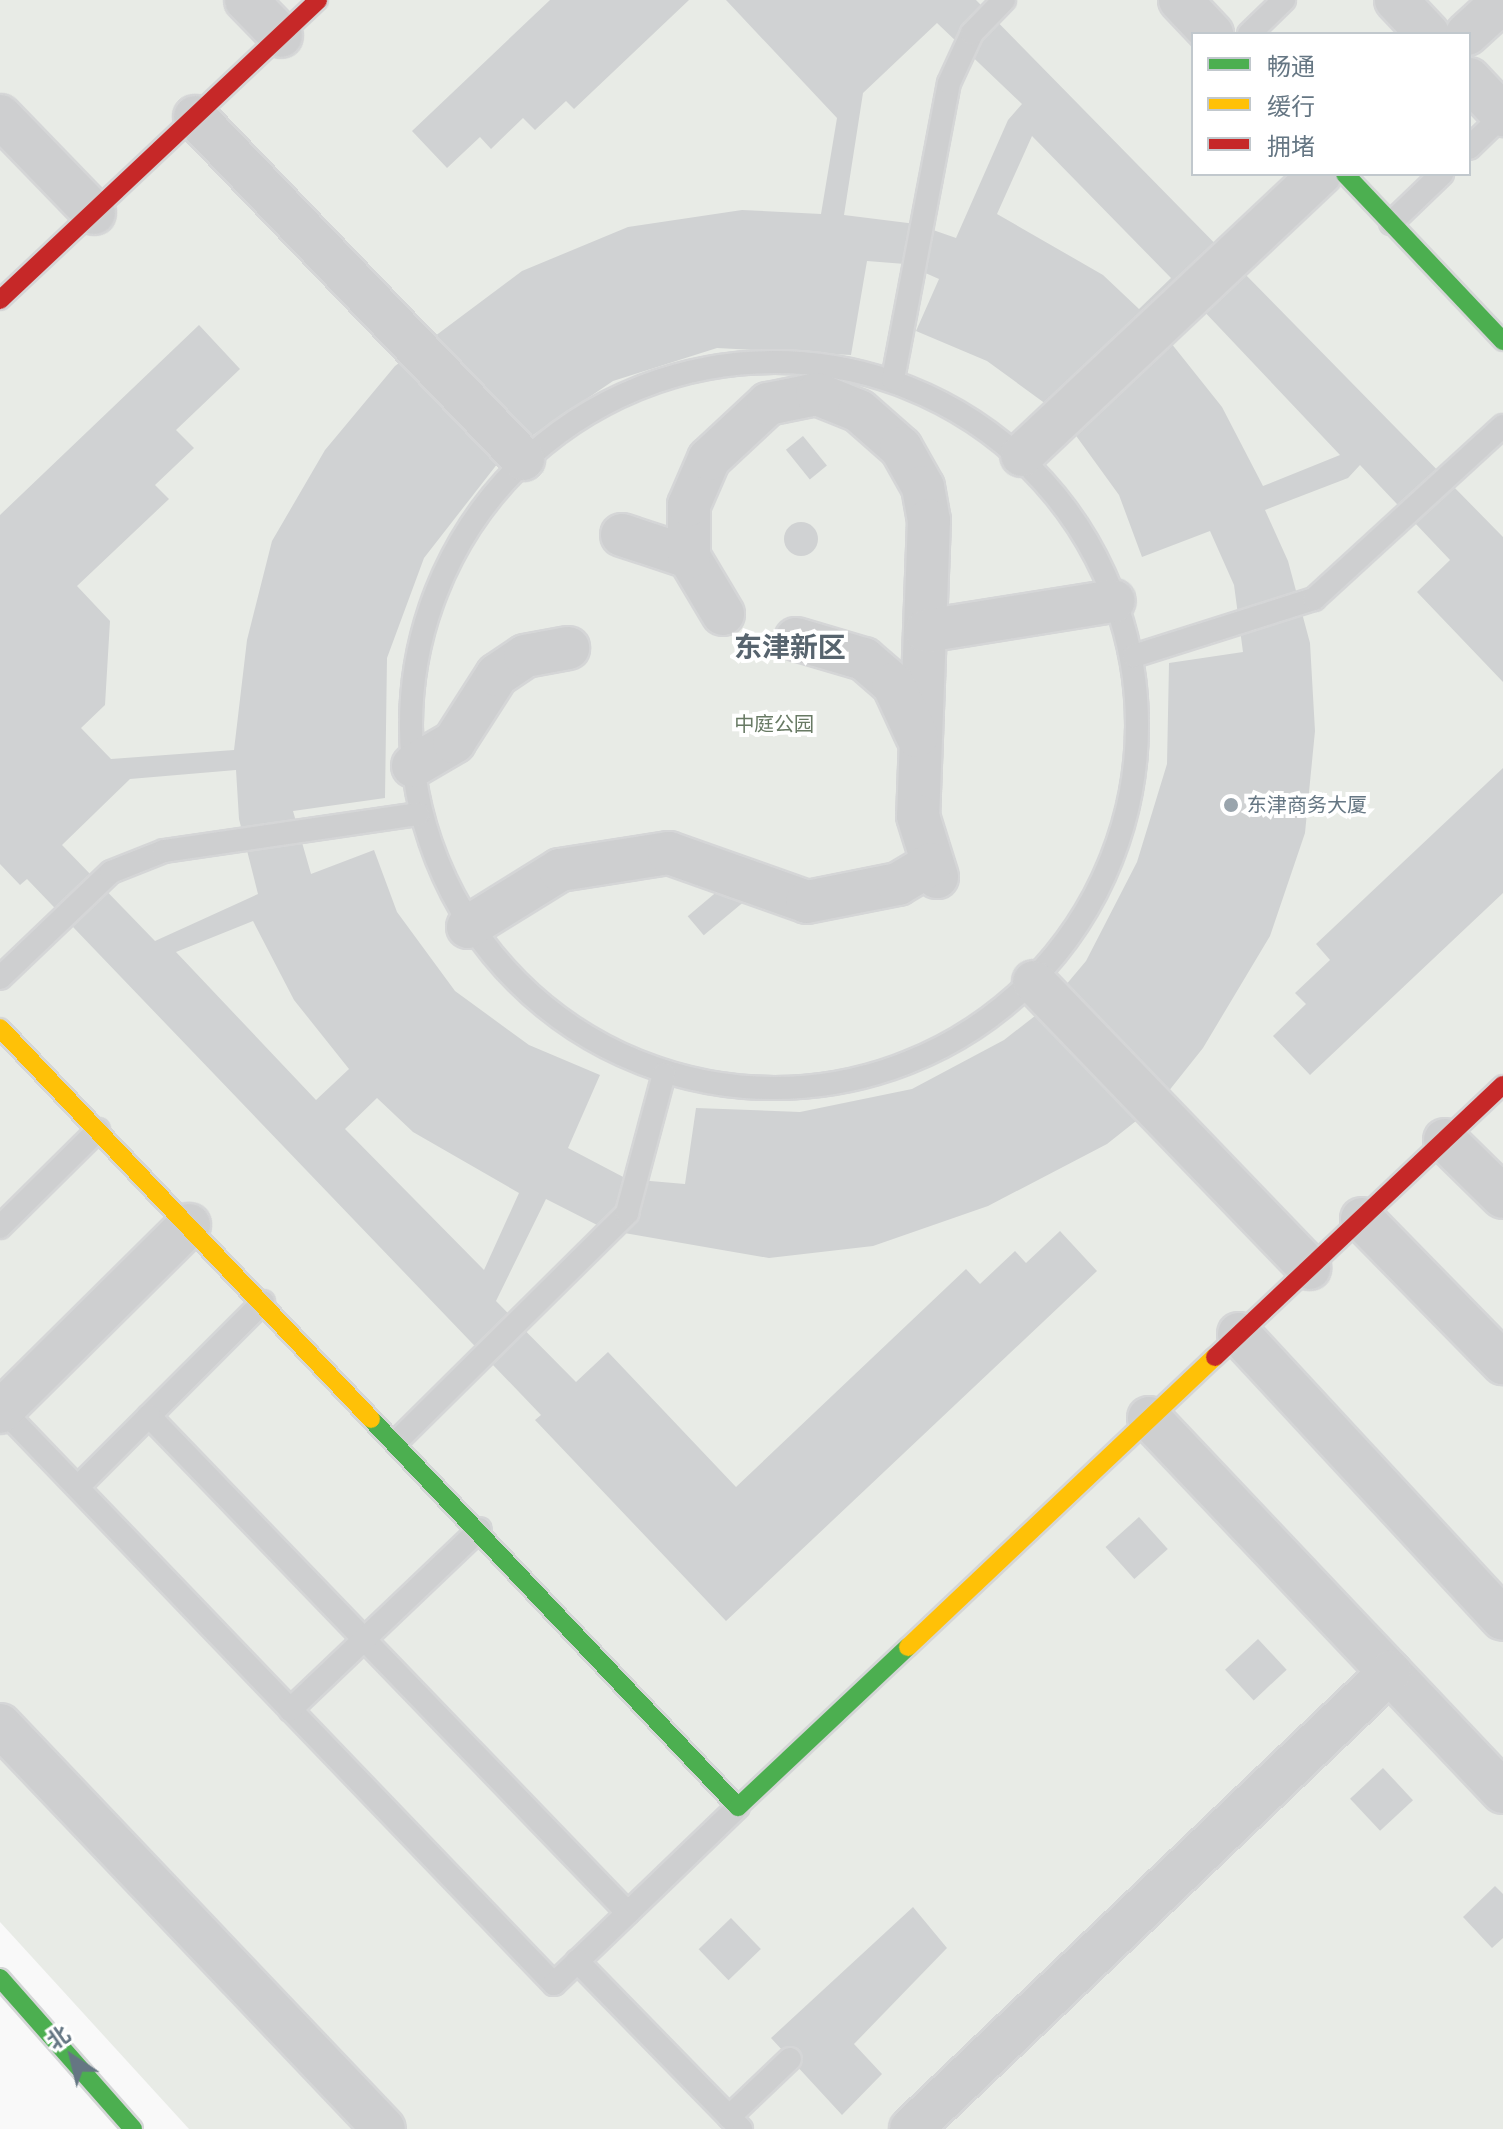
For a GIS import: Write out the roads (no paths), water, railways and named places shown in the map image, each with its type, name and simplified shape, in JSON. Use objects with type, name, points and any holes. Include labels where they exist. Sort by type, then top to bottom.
[{"type":"street","points":[[246,0],[281,36]]},
{"type":"street","points":[[0,300],[318,0]]},
{"type":"street","points":[[1180,0],[1210,32]]},
{"type":"street","points":[[1396,0],[1426,32]]},
{"type":"street","points":[[1469,32],[1503,1]]},
{"type":"street","points":[[1471,81],[1503,115]]},
{"type":"street","points":[[0,116],[94,213]]},
{"type":"street","points":[[195,117],[523,459]]},
{"type":"street","points":[[1022,455],[1318,176]]},
{"type":"street","points":[[1347,176],[1503,341]]},
{"type":"street","points":[[468,927],[560,870],[669,853],[807,902],[898,884],[934,871],[920,840],[920,744],[931,573],[923,487],[901,448],[859,411],[817,394],[768,404],[709,459],[689,505],[689,557],[723,614]]},
{"type":"street","points":[[622,535],[689,557]]},
{"type":"street","points":[[926,631],[1114,601]]},
{"type":"street","points":[[796,639],[864,659],[893,684],[920,744]]},
{"type":"street","points":[[413,766],[454,742],[497,675],[525,656],[568,648]]},
{"type":"street","points":[[1034,982],[1309,1268]]},
{"type":"street","points":[[0,1028],[397,1441],[738,1807],[1503,1085]]},
{"type":"street","points":[[1445,1140],[1503,1197]]},
{"type":"street","points":[[1362,1219],[1503,1363]]},
{"type":"street","points":[[1,1409],[189,1225]]},
{"type":"street","points":[[1239,1334],[1503,1619]]},
{"type":"street","points":[[1149,1418],[1503,1792]]},
{"type":"street","points":[[911,2129],[1390,1672]]},
{"type":"street","points":[[0,1725],[384,2129]]},
{"type":"street","points":[[0,1978],[133,2129]]},
{"type":"lane","points":[[893,379],[949,83],[972,33],[1004,0]]},
{"type":"lane","points":[[1251,32],[1284,0]]},
{"type":"lane","points":[[1471,146],[1503,115]]},
{"type":"lane","points":[[1391,223],[1440,176]]},
{"type":"lane","points":[[796,360],[893,379],[962,410],[1022,455],[1095,546],[1134,656],[1137,773],[1107,872],[1034,982],[954,1043],[862,1080],[762,1090],[664,1074],[553,1018],[468,927],[418,814],[408,718],[423,623],[462,535],[523,459],[604,402],[697,368],[796,360]]},
{"type":"lane","points":[[1134,656],[1314,599],[1503,426]]},
{"type":"lane","points":[[0,978],[111,872],[164,851],[418,814]]},
{"type":"lane","points":[[397,1441],[627,1213],[664,1074]]},
{"type":"lane","points":[[0,1227],[98,1130]]},
{"type":"lane","points":[[78,1487],[263,1302]]},
{"type":"lane","points":[[1,1409],[554,1984],[738,1807]]},
{"type":"lane","points":[[149,1416],[628,1913]]},
{"type":"lane","points":[[290,1710],[480,1529]]},
{"type":"lane","points":[[577,1961],[735,2123],[790,2059]]},
{"type":"place","name":"东津商务大厦","points":[[1231,805]]},
{"type":"district","name":"东津新区","points":[[790,647]]},
{"type":"park label","name":"中庭公园","points":[[774,724]]}]
